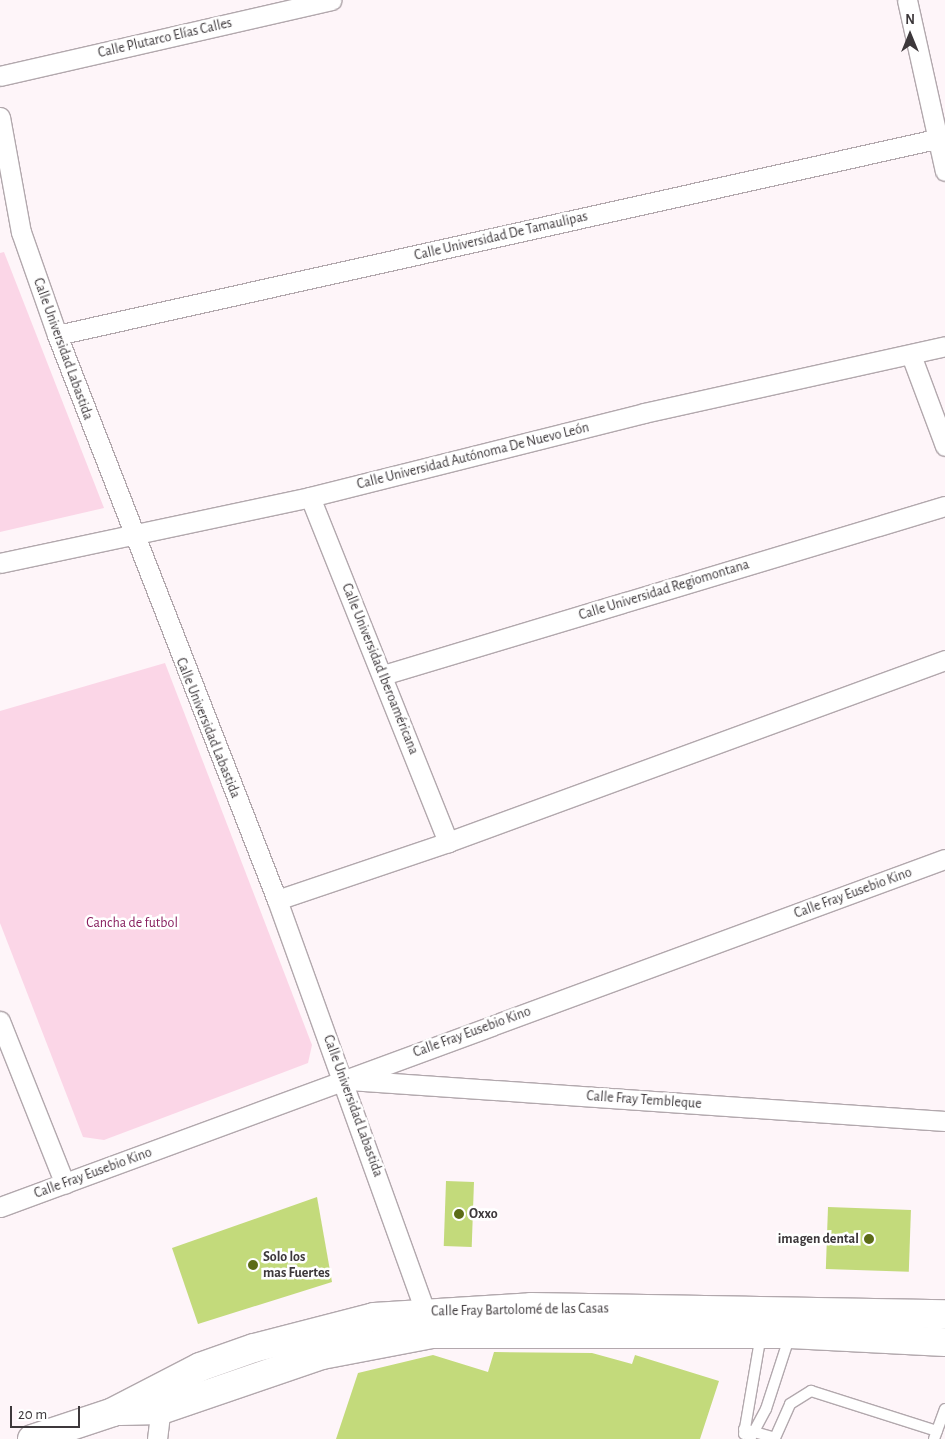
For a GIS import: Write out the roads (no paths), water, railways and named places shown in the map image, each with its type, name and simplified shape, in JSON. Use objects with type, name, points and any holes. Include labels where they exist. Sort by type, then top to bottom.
[{"type":"street","name":"Calle Plutarco Elías Calles","points":[[0,76],[331,0]]},
{"type":"street","points":[[907,0],[941,138],[945,171]]},
{"type":"street","name":"Calle Universidad Labastida","points":[[0,117],[21,232],[57,335],[132,534],[277,900],[429,1322]]},
{"type":"street","name":"Calle Universidad De Tamaulipas","points":[[57,335],[941,138]]},
{"type":"street","name":"Calle Universidad Autónoma De Nuevo León","points":[[0,563],[310,497],[644,413],[912,355],[945,346]]},
{"type":"street","points":[[912,355],[945,446]]},
{"type":"street","name":"Calle Universidad Iberoaméricana","points":[[310,497],[383,675],[448,842]]},
{"type":"street","name":"Calle Universidad Regiomontana","points":[[383,675],[945,506]]},
{"type":"street","points":[[277,900],[448,842],[945,660]]},
{"type":"street","name":"Calle Fray Eusebio Kino","points":[[0,1207],[945,859]]},
{"type":"street","points":[[0,1021],[65,1184]]},
{"type":"street","name":"Calle Fray Tembleque","points":[[343,1080],[945,1121]]},
{"type":"street","name":"Calle Fray Bartolomé de las Casas","points":[[32,1439],[162,1397],[322,1355],[429,1322],[532,1307],[945,1314]]},
{"type":"street","name":"Calle Fray Bartolomé de las Casas","points":[[429,1322],[790,1334],[945,1342]]},
{"type":"street","points":[[157,1439],[162,1397]]},
{"type":"lane","points":[[748,1435],[761,1334]]},
{"type":"lane","points":[[748,1435],[790,1334]]},
{"type":"lane","points":[[748,1435],[775,1438],[790,1404],[811,1391],[935,1435],[945,1409]]},
{"type":"place","name":"Oxxo","points":[[459,1214]]},
{"type":"place","name":"imagen dental","points":[[869,1239]]},
{"type":"place","name":"Solo los mas Fuertes","points":[[253,1265]]},
{"type":"park label","name":"Cancha de futbol","points":[[132,923]]}]
